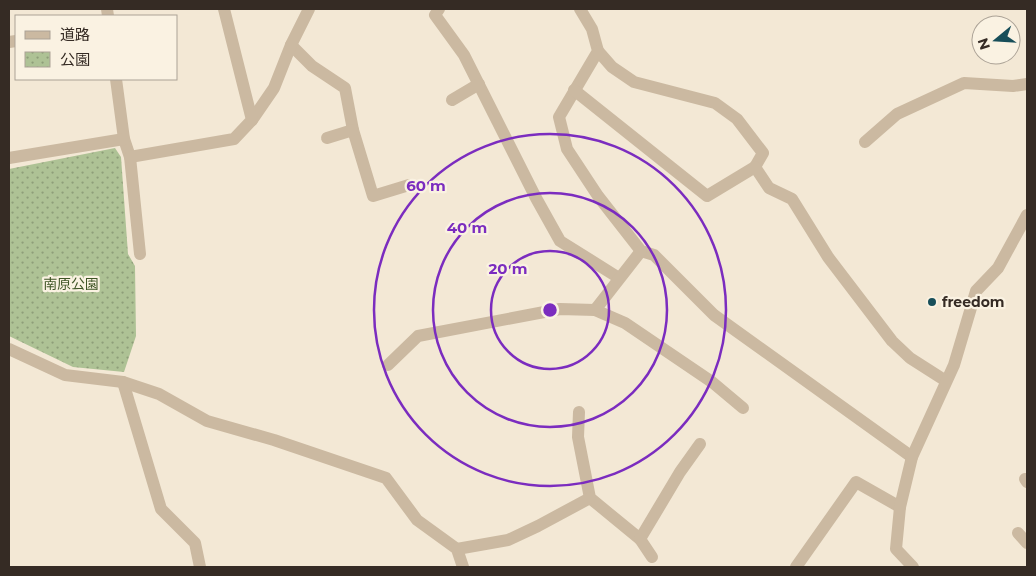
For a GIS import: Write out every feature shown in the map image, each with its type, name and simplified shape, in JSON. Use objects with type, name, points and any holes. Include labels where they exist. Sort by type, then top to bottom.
[{"type":"street","points":[[224,9],[252,120]]},
{"type":"street","points":[[130,157],[234,139],[252,120],[274,88],[309,9]]},
{"type":"street","points":[[439,9],[435,15],[464,55],[560,241],[619,278]]},
{"type":"street","points":[[574,90],[707,196],[755,167],[763,153],[737,119],[715,103],[634,82],[612,67],[598,51],[592,29],[580,9]]},
{"type":"street","points":[[291,46],[312,66],[345,88],[353,130],[373,196],[408,185]]},
{"type":"street","points":[[598,51],[559,117],[567,149],[598,196],[641,250],[654,255],[714,315],[912,457]]},
{"type":"street","points":[[116,80],[124,139],[130,157],[140,254]]},
{"type":"street","points":[[865,142],[897,114],[964,83],[1013,86],[1027,84]]},
{"type":"street","points":[[452,100],[479,84]]},
{"type":"street","points":[[327,138],[353,130]]},
{"type":"street","points":[[9,158],[124,139]]},
{"type":"street","points":[[755,167],[770,188],[792,199],[828,257],[892,341],[910,358],[946,382]]},
{"type":"street","points":[[914,567],[896,549],[900,507],[912,457],[954,365],[976,291],[998,268],[1027,215]]},
{"type":"street","points":[[595,310],[641,250]]},
{"type":"street","points":[[388,364],[418,336],[560,309],[595,310],[625,323],[712,382],[743,408]]},
{"type":"street","points":[[9,349],[65,375],[123,382],[159,394],[207,421],[274,440],[386,478],[417,520],[457,549],[463,567]]},
{"type":"street","points":[[123,382],[161,509],[195,543],[200,567]]},
{"type":"street","points":[[579,412],[578,437],[590,498],[640,538],[652,557]]},
{"type":"street","points":[[640,538],[680,472],[700,444]]},
{"type":"street","points":[[796,567],[856,482],[900,507]]},
{"type":"street","points":[[457,549],[508,540],[590,498]]},
{"type":"street","points":[[1018,533],[1027,543]]},
{"type":"street","points":[[895,567],[902,555]]},
{"type":"green space","name":"南原公園","points":[[115,148],[121,157],[128,254],[135,266],[136,336],[124,372],[73,367],[9,336],[9,169]]},
{"type":"place","name":"freedom","points":[[932,302]]}]
